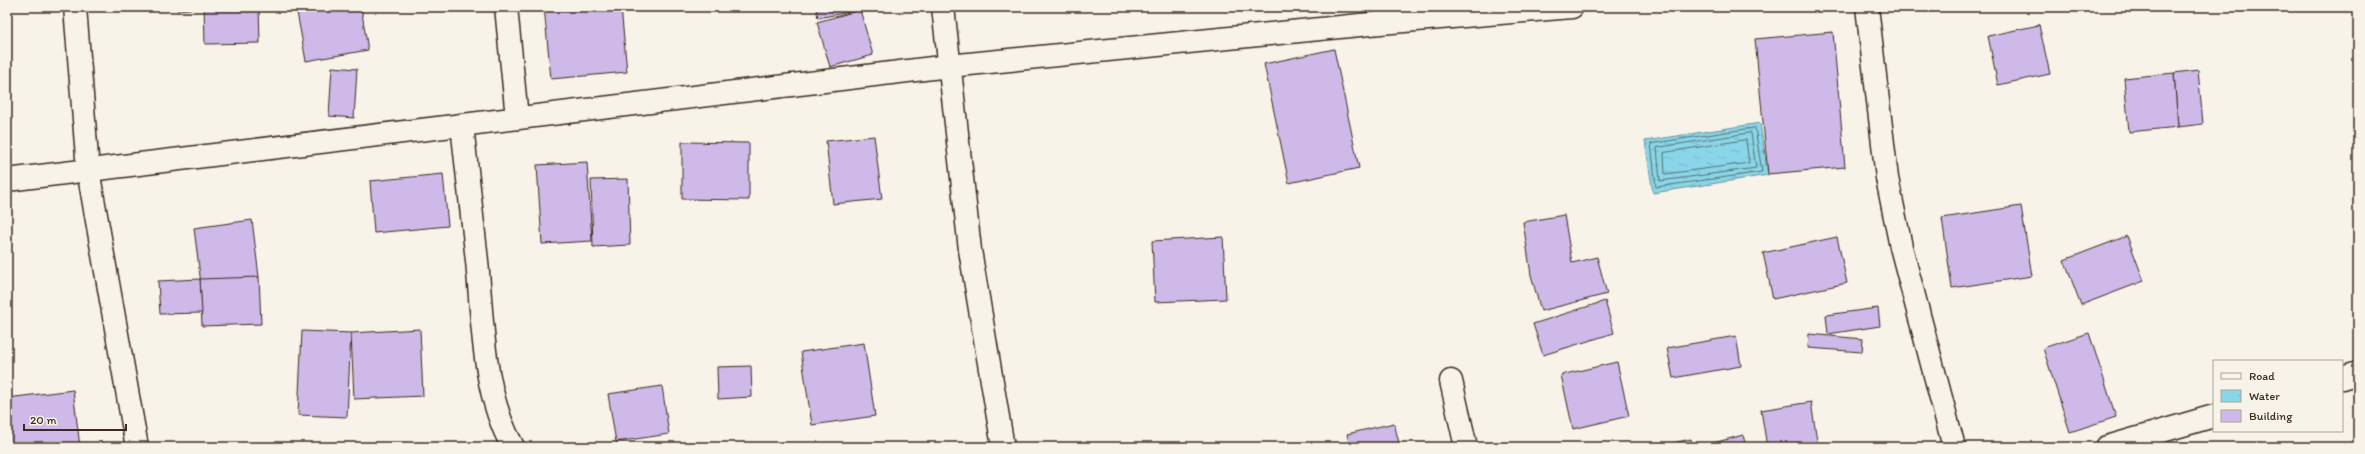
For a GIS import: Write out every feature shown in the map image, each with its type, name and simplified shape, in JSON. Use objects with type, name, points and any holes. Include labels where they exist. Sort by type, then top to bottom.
[{"type":"street","points":[[75,7],[88,170],[137,447]]},
{"type":"street","points":[[506,7],[517,118]]},
{"type":"street","points":[[943,7],[970,250],[1003,447]]},
{"type":"street","points":[[7,180],[949,66],[1395,14],[1572,7]]},
{"type":"street","points":[[1867,7],[1886,178],[1901,247],[1954,447]]},
{"type":"street","points":[[462,125],[484,342],[492,390],[505,432],[513,447]]},
{"type":"street","points":[[2343,378],[2358,373]]},
{"type":"street","points":[[1451,381],[1466,447]]},
{"type":"street","points":[[2107,447],[2213,416]]},
{"type":"water","points":[[1760,123],[1768,175],[1653,193],[1645,141]]},
{"type":"building","points":[[177,7],[211,7],[177,10]]},
{"type":"building","points":[[204,7],[259,7],[260,43],[205,44]]},
{"type":"building","points":[[296,7],[361,7],[368,50],[306,61]]},
{"type":"building","points":[[544,7],[621,7],[627,72],[551,79]]},
{"type":"building","points":[[816,7],[874,7],[818,18]]},
{"type":"building","points":[[860,10],[873,55],[830,67],[817,22]]},
{"type":"building","points":[[2036,25],[2039,25],[2040,51],[2037,51]]},
{"type":"building","points":[[2039,25],[2050,74],[1998,85],[1988,36]]},
{"type":"building","points":[[1833,32],[1845,167],[1768,174],[1755,39]]},
{"type":"building","points":[[1334,49],[1359,168],[1289,183],[1264,64]]},
{"type":"building","points":[[332,67],[357,69],[354,118],[329,116]]},
{"type":"building","points":[[2198,70],[2203,124],[2178,127],[2174,73]]},
{"type":"building","points":[[2174,73],[2178,127],[2129,132],[2124,78]]},
{"type":"building","points":[[874,136],[882,199],[833,204],[826,141]]},
{"type":"building","points":[[682,142],[749,143],[749,200],[682,199]]},
{"type":"building","points":[[587,162],[592,241],[542,244],[537,165]]},
{"type":"building","points":[[443,174],[448,226],[374,233],[370,181]]},
{"type":"building","points":[[628,179],[630,245],[593,247],[591,180]]},
{"type":"building","points":[[2021,206],[2032,276],[1952,288],[1942,218]]},
{"type":"building","points":[[1564,215],[1572,263],[1597,257],[1607,294],[1541,311],[1531,275],[1523,222]]},
{"type":"building","points":[[252,220],[259,277],[201,284],[194,228]]},
{"type":"building","points":[[2127,236],[2144,281],[2081,305],[2064,260]]},
{"type":"building","points":[[1223,237],[1226,299],[1155,302],[1152,241]]},
{"type":"building","points":[[1837,237],[1847,283],[1773,299],[1763,253]]},
{"type":"building","points":[[259,277],[261,324],[202,326],[200,279]]},
{"type":"building","points":[[200,279],[202,313],[160,314],[158,281]]},
{"type":"building","points":[[1605,301],[1614,333],[1543,355],[1533,324]]},
{"type":"building","points":[[1878,308],[1880,326],[1828,334],[1826,315]]},
{"type":"building","points":[[420,329],[423,396],[354,399],[351,333]]},
{"type":"building","points":[[302,331],[351,333],[347,417],[298,415]]},
{"type":"building","points":[[2089,333],[2116,417],[2070,432],[2043,348]]},
{"type":"building","points":[[1809,334],[1863,339],[1862,352],[1808,348]]},
{"type":"building","points":[[1736,336],[1741,366],[1673,378],[1667,348]]},
{"type":"building","points":[[864,343],[875,416],[812,425],[801,352]]},
{"type":"building","points":[[1617,362],[1629,416],[1573,429],[1561,375]]},
{"type":"building","points":[[751,366],[752,397],[718,399],[717,367]]},
{"type":"building","points":[[662,386],[669,434],[616,442],[608,394]]},
{"type":"building","points":[[73,390],[80,447],[7,447],[7,398]]},
{"type":"building","points":[[1811,402],[1818,447],[1767,447],[1761,410]]},
{"type":"building","points":[[1394,423],[1400,447],[1350,447],[1347,434]]},
{"type":"building","points":[[1743,435],[1746,447],[1702,447],[1702,446]]},
{"type":"building","points":[[1691,439],[1693,447],[1654,447]]}]
